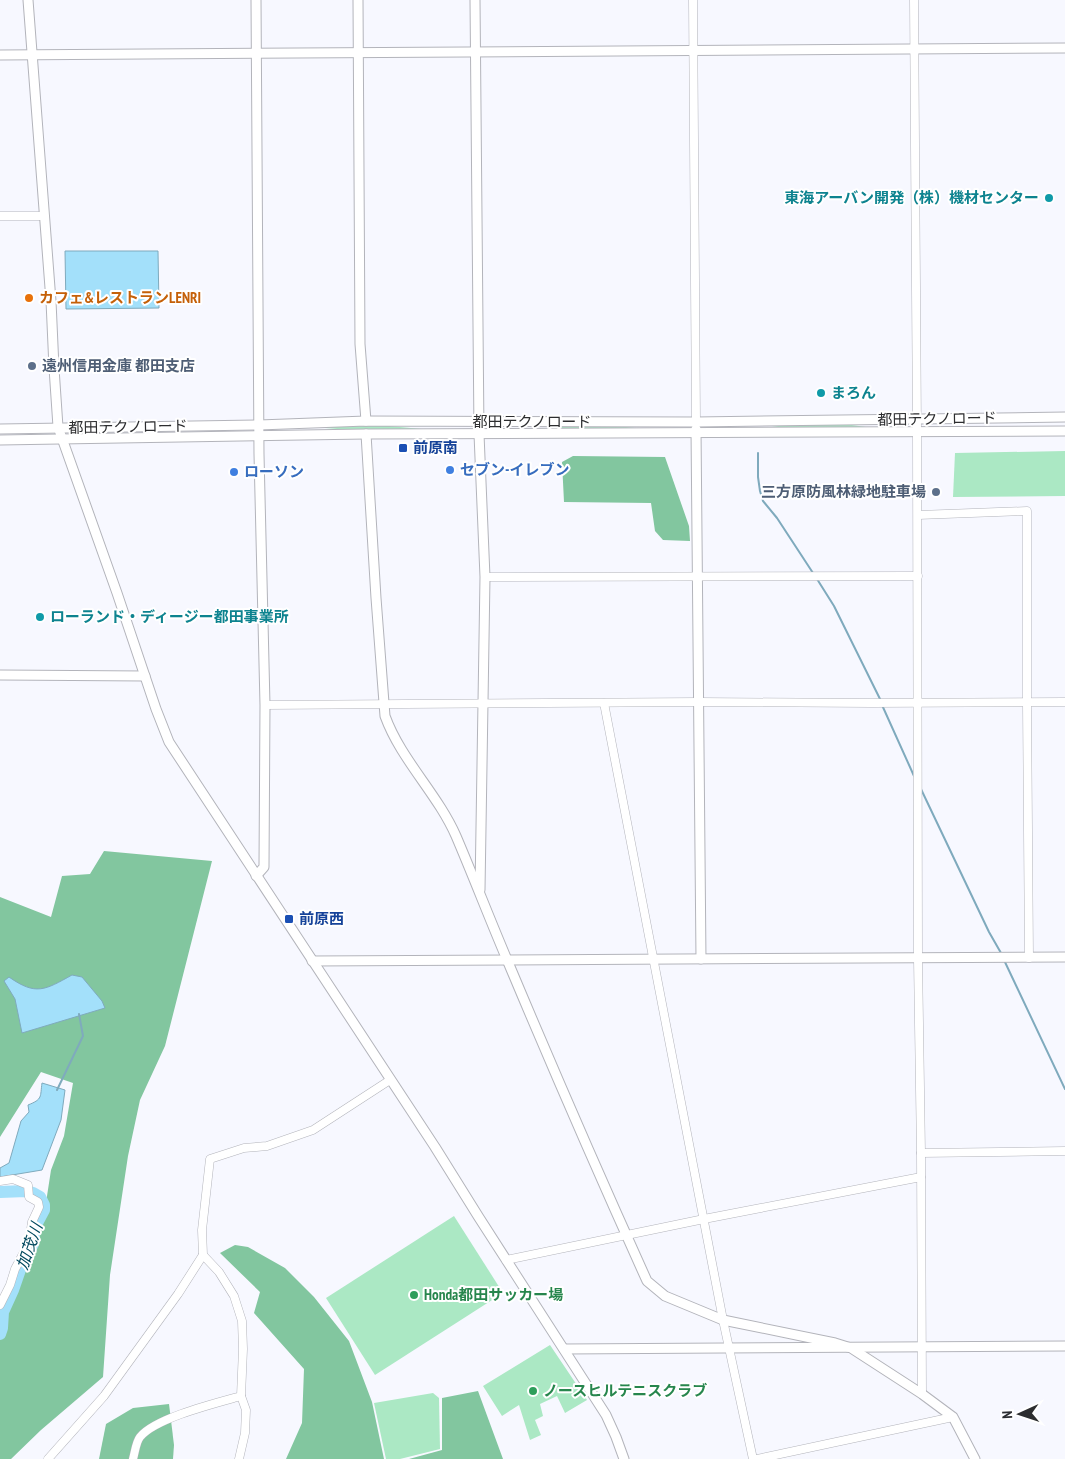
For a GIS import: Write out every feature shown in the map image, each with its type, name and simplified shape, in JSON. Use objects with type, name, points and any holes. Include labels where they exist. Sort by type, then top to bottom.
[{"type":"street","points":[[28,0],[51,301],[58,428],[169,742],[435,1147],[564,1349],[610,1422],[624,1459]]},
{"type":"street","points":[[256,0],[259,436],[265,705],[264,867],[256,876]]},
{"type":"street","points":[[358,0],[360,344],[366,422]]},
{"type":"street","points":[[475,0],[478,434],[485,577],[480,894]]},
{"type":"street","points":[[693,0],[701,959]]},
{"type":"street","points":[[914,0],[918,515],[918,959],[922,1394]]},
{"type":"street","points":[[0,56],[1065,48]]},
{"type":"street","points":[[0,216],[44,216]]},
{"type":"street","name":"都田テクノロード","points":[[0,429],[366,422],[696,422],[1065,417]]},
{"type":"street","name":"都田テクノロード","points":[[0,440],[366,434],[1065,431]]},
{"type":"street","points":[[366,434],[385,716],[400,748],[437,803],[454,833],[507,961],[647,1281],[665,1296],[723,1320],[851,1348],[922,1394],[953,1417],[975,1459]]},
{"type":"street","points":[[918,515],[1027,511],[1026,703],[1029,958]]},
{"type":"street","points":[[485,577],[918,576]]},
{"type":"street","points":[[0,675],[145,676]]},
{"type":"street","points":[[265,705],[1065,702]]},
{"type":"street","points":[[604,703],[723,1320],[753,1459]]},
{"type":"street","points":[[312,961],[1065,957]]},
{"type":"street","points":[[48,1459],[104,1396],[178,1294],[203,1255],[202,1230],[210,1159],[244,1148],[267,1146],[313,1130],[390,1080]]},
{"type":"street","points":[[921,1153],[1065,1151]]},
{"type":"street","points":[[506,1260],[704,1218],[921,1177]]},
{"type":"street","points":[[0,1180],[13,1179],[28,1185],[29,1197],[38,1202],[39,1207],[32,1222],[29,1243],[0,1304]]},
{"type":"street","points":[[203,1255],[219,1272],[234,1296],[242,1322],[241,1396],[246,1410],[245,1433],[239,1459]]},
{"type":"street","points":[[564,1349],[1065,1346]]},
{"type":"street","points":[[133,1459],[138,1438],[152,1426],[241,1396]]},
{"type":"street","points":[[757,1459],[953,1417]]},
{"type":"green space","points":[[830,422],[866,427],[786,428],[757,424]]},
{"type":"green space","points":[[520,425],[608,425],[644,429],[564,429],[549,426]]},
{"type":"green space","points":[[389,426],[422,429],[350,430],[312,427]]},
{"type":"green space","points":[[1065,451],[1065,496],[953,497],[955,453]]},
{"type":"green space","points":[[573,456],[665,457],[689,526],[690,541],[663,540],[655,531],[651,503],[564,502],[562,462]]},
{"type":"green space","points":[[104,851],[212,861],[165,1046],[140,1100],[128,1156],[110,1275],[103,1377],[41,1430],[11,1459],[0,1459],[0,1314],[33,1242],[45,1209],[51,1170],[64,1136],[73,1083],[41,1072],[0,1137],[0,897],[51,917],[62,876],[90,874]]},
{"type":"green space","name":"Honda都田サッカー場","points":[[454,1216],[503,1293],[375,1375],[326,1298]]},
{"type":"green space","points":[[235,1245],[248,1247],[285,1268],[314,1297],[349,1341],[372,1402],[384,1459],[286,1459],[302,1423],[304,1369],[254,1313],[260,1292],[220,1253]]},
{"type":"green space","name":"ノースヒルテニスクラブ","points":[[550,1345],[587,1400],[565,1413],[557,1396],[540,1404],[543,1416],[535,1420],[541,1435],[530,1440],[519,1405],[502,1416],[483,1386]]},
{"type":"green space","points":[[478,1391],[503,1459],[409,1459],[442,1450],[442,1398]]},
{"type":"green space","points":[[433,1393],[439,1398],[440,1449],[400,1459],[386,1459],[374,1403]]},
{"type":"green space","points":[[169,1404],[174,1445],[173,1459],[99,1459],[106,1424],[133,1408]]},
{"type":"water","points":[[65,251],[158,251],[159,308],[66,309]]},
{"type":"water","points":[[72,975],[82,977],[102,1001],[105,1008],[22,1033],[15,999],[4,981],[9,977],[26,987],[41,989]]},
{"type":"water","points":[[42,1083],[65,1090],[61,1120],[42,1170],[0,1177],[0,1168],[9,1163],[21,1121],[29,1112],[28,1105],[36,1101],[41,1095]]},
{"type":"waterway","points":[[758,453],[758,477],[763,501],[777,518],[813,573]]},
{"type":"waterway","points":[[817,579],[834,606],[881,701]]},
{"type":"waterway","points":[[882,705],[914,776]]},
{"type":"waterway","points":[[920,787],[989,932],[1001,953]]},
{"type":"waterway","points":[[1004,960],[1065,1089]]},
{"type":"waterway","points":[[57,1090],[83,1036],[79,1014]]},
{"type":"waterway","name":"加茂川","points":[[0,1192],[26,1191],[33,1193],[40,1197],[44,1205],[44,1210],[35,1227],[33,1244],[21,1267],[3,1312],[0,1334]]},
{"type":"place","name":"東海アーバン開発（株）機材センター","points":[[1049,198]]},
{"type":"place","name":"カフェ&レストランLENRI","points":[[29,298]]},
{"type":"place","name":"遠州信用金庫 都田支店","points":[[32,366]]},
{"type":"place","name":"まろん","points":[[821,393]]},
{"type":"place","name":"前原南","points":[[403,448]]},
{"type":"place","name":"セブン-イレブン","points":[[450,470]]},
{"type":"place","name":"ローソン","points":[[234,472]]},
{"type":"place","name":"三方原防風林緑地駐車場","points":[[936,492]]},
{"type":"place","name":"ローランド・ディージー都田事業所","points":[[40,617]]},
{"type":"place","name":"前原西","points":[[289,919]]},
{"type":"place","name":"Honda都田サッカー場","points":[[414,1295]]},
{"type":"place","name":"ノースヒルテニスクラブ","points":[[533,1391]]}]
